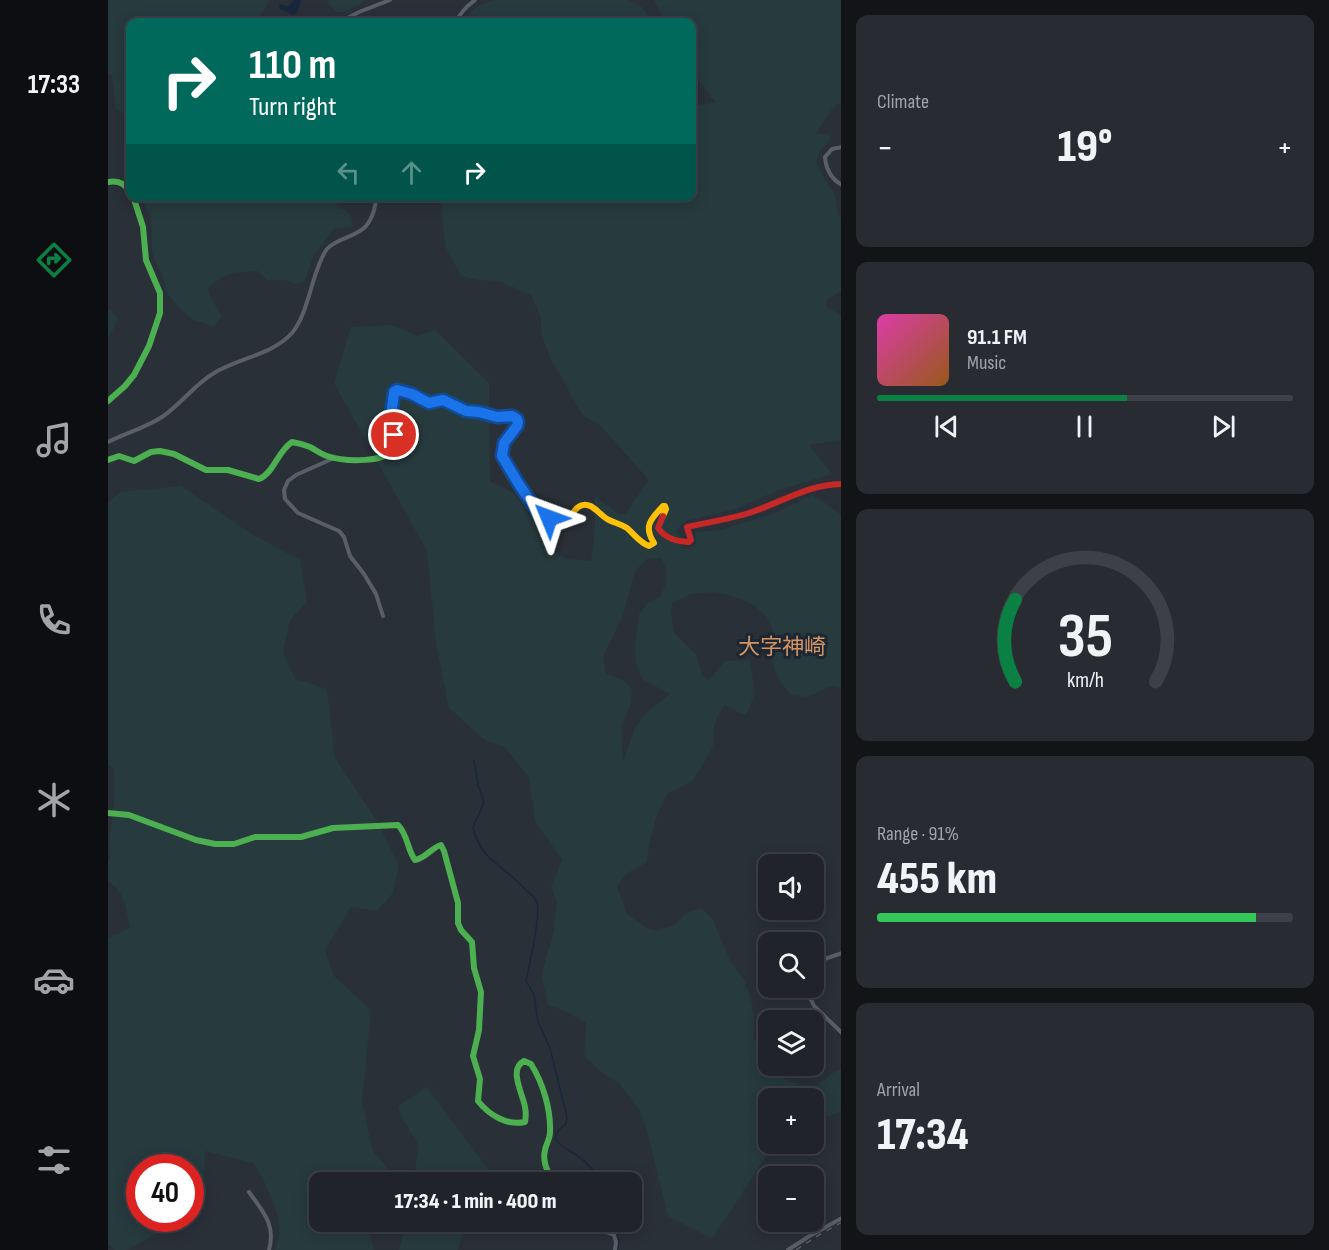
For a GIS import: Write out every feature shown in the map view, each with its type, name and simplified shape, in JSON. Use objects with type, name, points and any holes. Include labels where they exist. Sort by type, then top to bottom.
[{"type":"street","points":[[348,18],[390,0]]},
{"type":"street","points":[[458,18],[475,0]]},
{"type":"street","points":[[841,147],[832,149],[825,157],[829,173],[841,184]]},
{"type":"street","points":[[108,182],[115,180],[126,185]]},
{"type":"street","points":[[108,401],[123,389],[134,375],[156,330],[160,315],[160,295],[145,256],[142,220],[135,201]]},
{"type":"street","points":[[108,442],[164,416],[197,385],[215,372],[275,346],[291,334],[298,323],[322,256],[333,244],[366,227],[372,217],[376,201]]},
{"type":"street","points":[[108,460],[119,456],[134,461],[156,450],[208,470],[225,469],[258,479],[265,476],[283,447],[292,442],[311,447],[325,456],[358,460],[376,458],[394,452],[399,442],[392,430],[394,392],[397,390],[412,394],[429,403],[443,400],[466,411],[497,417],[512,416],[517,419],[517,426],[504,443],[502,456],[538,512],[549,518],[553,524],[566,525],[570,522],[576,509],[584,504],[606,519],[627,528],[649,546],[654,543],[648,528],[650,522],[663,506],[666,510],[658,528],[661,534],[668,538],[689,542],[691,540],[687,527],[751,512],[819,486],[841,484]]},
{"type":"street","points":[[334,457],[288,481],[284,490],[285,499],[298,513],[339,531],[344,537],[350,556],[376,594],[383,616]]},
{"type":"street","points":[[108,813],[129,815],[196,840],[215,844],[234,844],[255,837],[302,837],[333,828],[394,825],[400,826],[403,830],[411,855],[415,860],[423,859],[435,846],[441,845],[458,903],[459,926],[472,942],[474,968],[480,986],[480,1024],[473,1056],[480,1079],[478,1101],[509,1123],[525,1122],[527,1115],[517,1068],[524,1062],[531,1064],[537,1072],[549,1118],[550,1136],[544,1162],[548,1172]]},
{"type":"street","points":[[824,959],[841,953]]},
{"type":"street","points":[[810,998],[814,1006],[841,1032]]},
{"type":"street","points":[[249,1192],[271,1229],[269,1250]]},
{"type":"street","points":[[788,1250],[808,1236],[841,1219]]},
{"type":"street","points":[[606,1232],[614,1235],[615,1250]]},
{"type":"green space","points":[[110,0],[270,0],[257,18],[126,18],[126,116],[116,109],[112,76],[108,73],[108,2]]},
{"type":"green space","points":[[328,0],[368,0],[345,12],[336,12],[329,5]]},
{"type":"green space","points":[[495,0],[629,0],[642,7],[650,18],[468,18],[471,13],[485,3]]},
{"type":"green space","points":[[654,0],[841,0],[841,105],[838,103],[816,133],[830,136],[816,161],[835,195],[837,211],[841,217],[841,291],[827,300],[825,306],[841,315],[841,440],[809,445],[832,474],[779,490],[736,509],[686,521],[676,530],[682,537],[681,548],[692,548],[696,542],[695,532],[720,530],[776,513],[812,495],[841,515],[841,688],[832,686],[807,697],[791,695],[781,682],[773,663],[771,625],[757,608],[747,602],[723,594],[700,593],[689,595],[672,603],[674,633],[696,654],[702,675],[709,680],[725,661],[750,660],[755,694],[746,715],[725,705],[717,717],[713,746],[704,763],[692,781],[667,794],[657,815],[647,862],[626,874],[617,887],[627,914],[648,929],[659,931],[677,923],[685,914],[701,908],[713,920],[731,963],[744,979],[752,1003],[753,1037],[758,1047],[758,1076],[777,1076],[799,1084],[816,1086],[841,1069],[841,1111],[824,1118],[824,1088],[758,1088],[758,1154],[767,1154],[712,1238],[668,1216],[647,1131],[639,1109],[619,1083],[604,1074],[584,1056],[586,1023],[563,1010],[548,1005],[542,978],[554,931],[557,902],[551,887],[562,860],[535,821],[529,777],[504,747],[485,740],[449,708],[436,644],[427,551],[334,383],[351,327],[391,325],[418,336],[435,330],[489,383],[490,482],[515,495],[539,526],[549,549],[567,559],[591,561],[595,528],[595,496],[618,514],[626,514],[649,480],[600,425],[584,416],[576,405],[552,362],[541,334],[541,317],[531,295],[499,281],[461,276],[445,246],[441,201],[696,201],[696,104],[715,102],[696,76],[696,18],[662,18]],"holes":[[[661,558],[667,571],[666,584],[660,597],[648,603],[639,614],[635,647],[636,663],[642,679],[670,694],[646,713],[635,728],[623,762],[621,727],[631,703],[632,689],[623,680],[606,674],[603,657],[623,615],[635,571],[647,559]]]},
{"type":"green space","points":[[144,201],[334,201],[351,215],[353,227],[334,229],[314,255],[304,282],[295,284],[285,280],[268,280],[257,271],[231,274],[220,279],[208,288],[222,317],[214,326],[193,320],[166,292],[162,273],[152,252],[151,219]]},
{"type":"green space","points":[[110,309],[118,319],[108,337],[108,310]]},
{"type":"green space","points":[[181,486],[255,536],[300,560],[307,602],[290,620],[283,652],[295,679],[327,689],[335,758],[377,821],[399,866],[393,893],[377,911],[351,907],[325,950],[334,976],[371,1010],[362,1102],[373,1152],[392,1172],[309,1172],[309,1232],[370,1232],[374,1250],[275,1250],[279,1235],[278,1219],[270,1194],[254,1163],[205,1151],[204,1186],[204,1154],[126,1154],[126,1232],[159,1232],[127,1250],[115,1250],[108,1244],[108,938],[130,928],[122,896],[108,881],[115,793],[114,769],[108,765],[108,503],[120,492]]},
{"type":"green space","points":[[427,1087],[491,1172],[415,1172],[419,1146],[398,1106]]},
{"type":"green space","points":[[403,1232],[467,1232],[462,1235],[458,1250],[399,1250]]},
{"type":"water","points":[[294,0],[301,2],[297,13],[293,15],[280,9],[279,4],[288,6]]},
{"type":"waterway","points":[[474,760],[484,803],[473,827],[476,838],[486,854],[533,896],[537,903],[536,930],[526,981],[534,995],[538,1022],[550,1048],[567,1117],[566,1124],[556,1135],[556,1140],[586,1162],[594,1172]]},
{"type":"waterway","points":[[614,1232],[619,1244],[617,1250]]},
{"type":"railway","points":[[796,1250],[841,1223]]},
{"type":"traffic: fast","points":[[108,182],[115,181],[126,186]]},
{"type":"traffic: fast","points":[[108,401],[134,375],[149,346],[160,313],[160,293],[146,260],[143,227],[135,201]]},
{"type":"traffic: fast","points":[[108,460],[119,456],[134,461],[151,452],[160,451],[174,454],[206,470],[228,470],[259,479],[268,472],[292,442],[308,446],[335,458],[366,460],[385,456],[398,445],[392,432],[391,422],[394,392],[397,390],[412,394],[429,403],[443,400],[466,411],[497,417],[511,416]]},
{"type":"traffic: fast","points":[[108,813],[129,815],[196,840],[215,844],[234,844],[255,837],[301,837],[333,828],[398,825],[404,833],[415,860],[441,845],[458,903],[458,923],[472,942],[474,968],[481,992],[479,1030],[473,1056],[480,1079],[478,1101],[487,1111],[505,1121],[525,1122],[525,1109],[517,1070],[524,1061],[531,1064],[548,1106],[550,1132],[544,1159],[548,1172]]},
{"type":"traffic: slow","points":[[511,416],[518,422],[503,447],[502,456],[529,499],[540,512],[549,517],[550,522],[566,525],[578,507],[588,505],[609,520],[627,528],[640,541],[649,546],[654,543],[649,532],[650,523],[665,506],[663,516]]},
{"type":"traffic: jam","points":[[663,516],[658,528],[661,532],[672,539],[689,542],[691,540],[687,527],[728,519],[818,487],[841,484]]},
{"type":"district","name":"大字神崎","points":[[782,647]]},
{"type":"route","points":[[394,435],[392,415],[394,392],[397,390],[412,394],[429,403],[443,400],[466,411],[472,410],[497,417],[512,416],[518,422],[515,431],[504,443],[503,459],[538,512],[549,518]]}]
